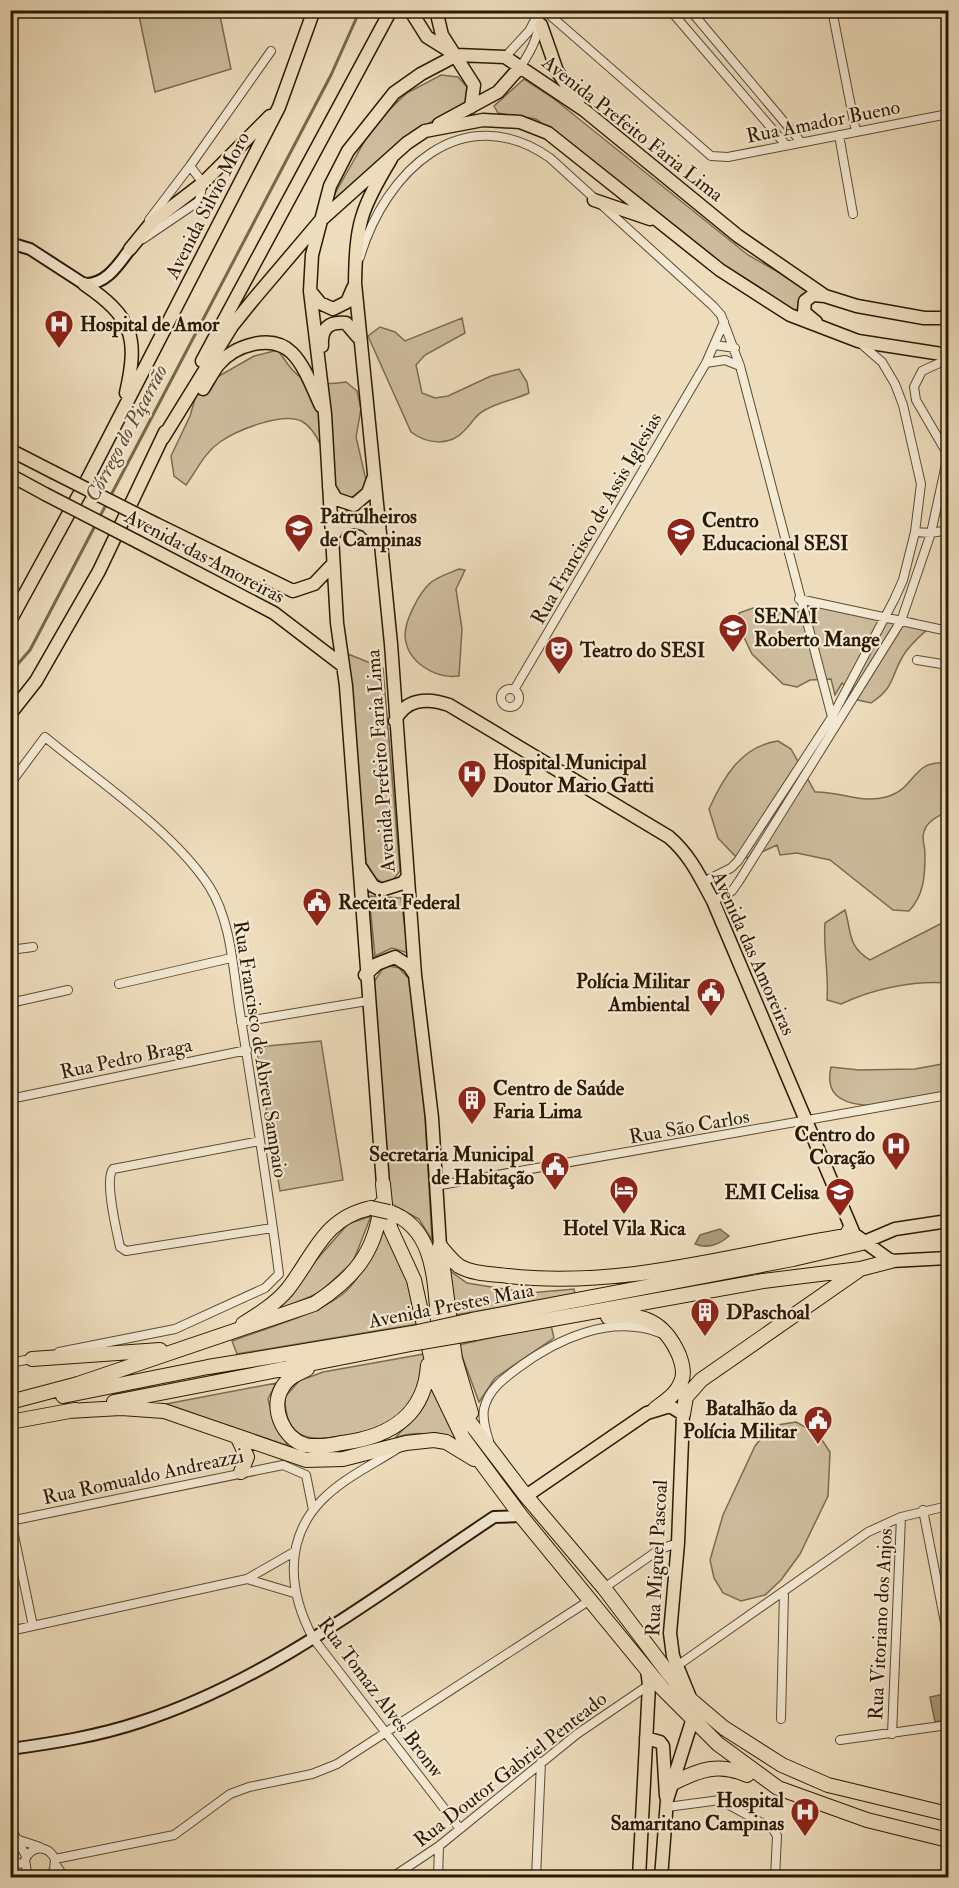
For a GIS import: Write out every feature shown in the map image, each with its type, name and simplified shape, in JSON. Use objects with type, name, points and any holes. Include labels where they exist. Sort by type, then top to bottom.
[{"type":"highway","points":[[10,1404],[78,1384],[314,1304],[341,1286],[366,1256],[380,1218],[383,1184]]},
{"type":"highway","points":[[383,1184],[386,1214],[414,1281],[429,1351],[443,1399],[463,1438],[521,1516],[647,1669],[692,1721],[737,1760],[778,1788],[867,1820],[948,1840]]},
{"type":"highway","points":[[223,1335],[274,1303],[287,1290],[321,1239],[340,1219],[370,1208],[389,1212],[408,1220],[425,1242],[431,1264],[441,1353],[456,1398],[479,1435],[526,1496],[604,1588],[691,1700],[738,1739],[782,1765],[828,1785],[948,1814]]},
{"type":"highway","points":[[440,1246],[459,1265],[470,1271],[533,1279],[587,1280],[645,1274],[846,1236],[850,1229]]},
{"type":"highway","name":"Avenida Prestes Maia","points":[[10,1422],[320,1362],[414,1338],[862,1243]]},
{"type":"highway","points":[[440,1246],[456,1359],[479,1435]]},
{"type":"highway","points":[[683,1414],[686,1397],[694,1386],[860,1269],[891,1261]]},
{"type":"highway","name":"Avenida Prestes Maia","points":[[474,1326],[555,1318],[763,1281],[860,1269]]},
{"type":"highway","points":[[555,1318],[570,1322],[611,1317],[638,1317],[660,1327],[671,1338],[681,1360],[681,1383],[672,1395],[655,1409]]},
{"type":"highway","name":"Avenida Prestes Maia","points":[[10,1404],[208,1367],[414,1338]]},
{"type":"highway","points":[[32,1359],[177,1349]]},
{"type":"highway","points":[[320,1362],[285,1383],[277,1403],[280,1418],[290,1435],[297,1442],[312,1446],[353,1442],[385,1434],[403,1422],[426,1390],[429,1351]]},
{"type":"highway","points":[[681,1360],[698,1372],[715,1372]]},
{"type":"highway","points":[[68,1411],[121,1408],[164,1411],[298,1458],[326,1461],[406,1443],[434,1440],[462,1450],[481,1464]]},
{"type":"highway","points":[[238,1438],[247,1457],[241,1472]]},
{"type":"highway","points":[[673,1783],[696,1771],[722,1766],[733,1768],[769,1788],[778,1788]]},
{"type":"main road","name":"Avenida Silvio Moro","points":[[122,411],[279,106],[314,10]]},
{"type":"main road","points":[[10,714],[36,681],[99,572],[222,321],[303,176],[391,10]]},
{"type":"main road","points":[[410,10],[427,37],[457,55]]},
{"type":"main road","points":[[436,10],[442,36],[457,55],[474,85],[471,107]]},
{"type":"main road","points":[[541,15],[557,71],[584,110]]},
{"type":"main road","name":"Avenida Prefeito Faria Lima","points":[[383,1184],[365,975],[360,864],[346,686],[342,665],[331,539],[325,414],[310,291],[312,255],[320,221],[330,186],[348,150],[370,121],[407,83],[457,55],[505,57],[584,110],[738,236],[825,296],[857,306],[924,318],[948,318]]},
{"type":"main road","points":[[163,438],[232,326],[320,221],[353,189],[425,131],[498,92],[521,66]]},
{"type":"main road","points":[[130,249],[152,222],[202,183],[279,106]]},
{"type":"main road","points":[[425,131],[483,120],[504,120],[534,127],[548,134],[657,222],[755,295],[790,315],[858,341],[948,357]]},
{"type":"main road","name":"Avenida Prefeito Faria Lima","points":[[391,159],[363,207],[355,243],[355,278],[359,338],[391,644],[415,975],[432,1118],[440,1246]]},
{"type":"main road","points":[[594,200],[657,222]]},
{"type":"main road","points":[[310,291],[320,303],[333,309],[347,302],[355,278]]},
{"type":"main road","points":[[10,621],[122,411],[133,364],[130,335],[118,311],[84,284]]},
{"type":"main road","points":[[824,328],[804,312],[803,306],[805,301],[813,295],[825,296]]},
{"type":"main road","points":[[321,380],[323,364],[321,334],[325,327],[334,323],[346,323],[359,338]]},
{"type":"main road","points":[[135,496],[219,364],[250,345],[266,342],[280,344],[293,354],[325,414]]},
{"type":"main road","name":"Avenida das Amoreiras","points":[[10,450],[293,591],[314,584],[333,564]]},
{"type":"main road","name":"Avenida das Amoreiras","points":[[10,475],[274,613],[342,665]]},
{"type":"main road","points":[[328,486],[336,499],[354,505],[368,493],[374,475]]},
{"type":"main road","points":[[331,539],[338,528],[353,520],[366,525],[380,538]]},
{"type":"main road","name":"Avenida das Amoreiras","points":[[395,721],[400,710],[409,703],[430,700],[449,705],[669,837],[691,860],[713,901],[850,1229],[862,1243],[891,1261]]},
{"type":"main road","points":[[360,864],[366,877],[381,890],[403,883],[408,876]]},
{"type":"main road","points":[[365,975],[377,964],[395,957],[409,966],[415,975]]},
{"type":"main road","name":"Avenida Prestes Maia","points":[[862,1243],[896,1229],[948,1221]]},
{"type":"main road","points":[[930,1223],[948,1226]]},
{"type":"main road","points":[[891,1261],[948,1258]]},
{"type":"main road","points":[[526,1496],[655,1409],[674,1406],[683,1414]]},
{"type":"main road","name":"Rua Miguel Pascoal","points":[[667,1804],[692,1721],[691,1700],[670,1647],[678,1543],[683,1414]]},
{"type":"main road","points":[[639,1878],[649,1685],[647,1669]]},
{"type":"main road","points":[[646,1738],[660,1742],[663,1746],[664,1793],[667,1804],[662,1878]]},
{"type":"main road","points":[[642,1826],[664,1827]]},
{"type":"street","points":[[670,10],[786,145]]},
{"type":"street","points":[[690,10],[801,142]]},
{"type":"street","points":[[832,10],[856,132]]},
{"type":"street","points":[[505,57],[541,15]]},
{"type":"street","points":[[521,66],[535,42],[541,15]]},
{"type":"street","name":"Rua Amador Bueno","points":[[541,15],[704,153],[711,156],[728,157],[948,114]]},
{"type":"street","points":[[10,243],[30,249],[84,284],[98,284],[130,249],[141,230],[190,166],[271,51]]},
{"type":"street","points":[[778,136],[788,127]]},
{"type":"street","points":[[839,135],[853,214]]},
{"type":"street","points":[[355,278],[371,226],[388,193],[422,158],[446,144],[488,137],[522,143],[550,158],[713,306],[724,322],[735,348],[832,717]]},
{"type":"street","points":[[190,166],[202,183]]},
{"type":"street","name":"Rua Francisco de Assis Iglesias","points":[[514,690],[706,363],[724,322]]},
{"type":"street","points":[[703,882],[735,865],[832,717],[903,580],[915,532],[921,484],[903,405],[895,384],[882,362],[858,341]]},
{"type":"street","points":[[715,345],[735,348]]},
{"type":"street","points":[[713,901],[732,891],[739,881],[901,621],[931,533],[948,455],[916,400],[914,387],[922,371],[948,357]]},
{"type":"street","points":[[706,363],[725,360],[740,366]]},
{"type":"street","points":[[10,444],[37,463]]},
{"type":"street","points":[[915,532],[931,533],[948,530]]},
{"type":"street","points":[[800,599],[948,632]]},
{"type":"street","points":[[917,660],[948,665]]},
{"type":"street","name":"Rua Francisco de Abreu Sampaio","points":[[10,784],[45,737],[152,825],[194,866],[210,888],[224,919],[231,958],[247,1050],[279,1274],[265,1288],[175,1329],[32,1359]]},
{"type":"street","points":[[10,950],[33,947]]},
{"type":"street","points":[[119,984],[231,958]]},
{"type":"street","points":[[10,1003],[68,990]]},
{"type":"street","points":[[241,1022],[368,1000]]},
{"type":"street","name":"Rua Pedro Braga","points":[[10,1099],[247,1050]]},
{"type":"street","name":"Rua São Carlos","points":[[435,1186],[948,1095]]},
{"type":"street","points":[[260,1141],[113,1169],[110,1176],[113,1212],[120,1247],[126,1251],[272,1228]]},
{"type":"street","points":[[492,1451],[484,1424],[484,1410],[488,1397],[502,1380],[544,1350],[580,1334],[620,1327],[645,1328],[671,1338]]},
{"type":"street","points":[[10,1363],[32,1359]]},
{"type":"street","points":[[313,1510],[348,1480],[406,1443]]},
{"type":"street","name":"Rua Romualdo Andreazzi","points":[[11,1521],[283,1465],[306,1476],[313,1510]]},
{"type":"street","points":[[677,1665],[868,1532],[901,1516],[948,1506]]},
{"type":"street","name":"Rua Tomaz Alves Bronw","points":[[313,1510],[294,1552],[294,1593],[300,1613],[313,1638],[460,1829]]},
{"type":"street","points":[[923,1510],[948,1638]]},
{"type":"street","points":[[10,1749],[109,1731],[174,1710],[251,1675],[313,1638],[494,1517],[521,1516]]},
{"type":"street","name":"Rua Vitoriano dos Anjos","points":[[892,1734],[901,1516]]},
{"type":"street","points":[[11,1521],[33,1626]]},
{"type":"street","points":[[604,1588],[660,1549],[678,1543]]},
{"type":"street","points":[[10,1631],[247,1579],[294,1552]]},
{"type":"street","points":[[247,1579],[294,1593]]},
{"type":"street","points":[[781,1719],[784,1592]]},
{"type":"street","points":[[55,1862],[174,1835],[230,1794],[249,1787],[324,1770],[387,1734],[590,1600]]},
{"type":"street","name":"Rua Doutor Gabriel Penteado","points":[[391,1878],[439,1846],[577,1734],[649,1685]]},
{"type":"street","points":[[840,1740],[948,1725]]},
{"type":"street","points":[[536,1878],[541,1762]]},
{"type":"street","points":[[667,1804],[720,1800],[773,1829],[777,1836],[775,1878]]},
{"type":"street","points":[[10,1827],[25,1860],[27,1872],[33,1878]]},
{"type":"street","points":[[13,1837],[44,1848],[65,1878]]},
{"type":"street","points":[[438,1878],[439,1846]]},
{"type":"street","points":[[10,1862],[25,1860],[34,1849],[44,1848]]},
{"type":"street","points":[[47,1878],[55,1862]]},
{"type":"shaded area","points":[[138,11],[219,11],[231,69],[155,92]]},
{"type":"shaded area","points":[[441,75],[458,77],[467,87],[468,101],[415,131],[329,204],[375,123],[407,93]]},
{"type":"shaded area","points":[[524,79],[553,98],[748,255],[812,291],[794,314],[754,290],[536,119],[498,113],[494,106]]},
{"type":"shaded area","points":[[462,318],[465,333],[425,355],[416,365],[422,393],[435,398],[448,396],[491,376],[519,369],[527,382],[529,393],[482,412],[465,430],[452,439],[431,441],[411,432],[368,336],[380,327],[395,332],[405,341]]},
{"type":"shaded area","points":[[278,350],[292,369],[305,380],[322,384],[346,382],[357,391],[361,409],[356,437],[369,493],[360,504],[347,511],[335,502],[325,459],[317,437],[303,422],[295,419],[261,423],[228,437],[209,451],[186,485],[174,476],[171,456],[190,416],[198,388],[254,356]]},
{"type":"shaded area","points":[[459,569],[465,570],[456,589],[462,629],[459,676],[441,675],[423,667],[416,661],[407,645],[406,629],[410,615],[425,588],[435,579]]},
{"type":"shaded area","points":[[813,603],[914,619],[929,628],[908,648],[888,687],[871,703],[858,700],[842,683],[835,695],[831,679],[810,680],[797,687],[783,684],[752,654],[739,627],[739,613],[753,608],[785,614],[814,609]]},
{"type":"shaded area","points":[[348,654],[383,668],[400,871],[393,880],[383,883],[375,878],[366,863]]},
{"type":"shaded area","points":[[778,741],[791,749],[815,792],[859,798],[886,797],[904,788],[920,770],[927,766],[948,763],[948,811],[930,822],[924,831],[923,885],[909,911],[893,910],[830,860],[797,853],[780,855],[777,845],[751,857],[738,859],[718,838],[709,809],[720,786],[735,765],[754,749]]},
{"type":"shaded area","points":[[369,896],[401,898],[408,953],[392,948],[375,956]]},
{"type":"shaded area","points":[[845,910],[857,950],[870,960],[948,920],[948,983],[907,984],[866,994],[841,1004],[827,1000],[825,923]]},
{"type":"shaded area","points":[[385,965],[399,968],[411,981],[425,1117],[432,1240],[419,1219],[390,1203],[374,982]]},
{"type":"shaded area","points":[[321,1041],[343,1180],[280,1191],[256,1047]]},
{"type":"shaded area","points":[[948,1063],[948,1094],[894,1104],[854,1104],[839,1098],[831,1086],[831,1067],[859,1070],[915,1069]]},
{"type":"shaded area","points":[[371,1216],[353,1262],[319,1293],[277,1310],[297,1282],[348,1224]]},
{"type":"shaded area","points":[[383,1227],[408,1278],[418,1324],[237,1354],[232,1341],[315,1310],[347,1291],[365,1265]]},
{"type":"shaded area","points":[[720,1229],[729,1236],[721,1242],[709,1246],[695,1244],[700,1235]]},
{"type":"shaded area","points":[[446,1268],[467,1283],[529,1293],[574,1289],[575,1294],[456,1315]]},
{"type":"shaded area","points":[[551,1325],[554,1338],[495,1378],[479,1402],[458,1345]]},
{"type":"shaded area","points":[[424,1354],[422,1387],[410,1407],[392,1423],[361,1433],[312,1438],[295,1431],[290,1423],[286,1412],[285,1397],[299,1381],[323,1372]]},
{"type":"shaded area","points":[[276,1383],[268,1399],[274,1423],[288,1446],[166,1404]]},
{"type":"shaded area","points":[[433,1387],[457,1441],[426,1434],[411,1434],[395,1438],[418,1413]]},
{"type":"shaded area","points":[[796,1422],[818,1434],[830,1452],[828,1496],[800,1554],[781,1580],[765,1595],[741,1601],[723,1593],[714,1578],[710,1560],[723,1515],[755,1446],[771,1426]]},
{"type":"shaded area","points":[[945,1694],[948,1719],[935,1722],[930,1697]]},
{"type":"waterway","name":"Córrego do Piçarrão","points":[[110,497],[331,75],[360,10]]},
{"type":"waterway","name":"Córrego do Piçarrão","points":[[99,518],[107,503]]},
{"type":"waterway","name":"Córrego do Piçarrão","points":[[10,673],[30,650],[96,524]]},
{"type":"place","name":"Hospital de Amor","points":[[59,350]]},
{"type":"place","name":"Patrulheiros de Campinas","points":[[299,554]]},
{"type":"place","name":"Centro Educacional SESI","points":[[681,558]]},
{"type":"place","name":"SENAI Roberto Mange","points":[[733,654]]},
{"type":"place","name":"Teatro do SESI","points":[[559,676]]},
{"type":"place","name":"Hospital Municipal Doutor Mario Gatti","points":[[472,800]]},
{"type":"place","name":"Receita Federal","points":[[317,928]]},
{"type":"place","name":"Polícia Militar Ambiental","points":[[711,1018]]},
{"type":"place","name":"Centro de Saúde Faria Lima","points":[[472,1126]]},
{"type":"place","name":"Centro do Coração","points":[[896,1172]]},
{"type":"place","name":"Secretaria Municipal de Habitação","points":[[555,1192]]},
{"type":"place","name":"Hotel Vila Rica","points":[[624,1216]]},
{"type":"place","name":"EMI Celisa","points":[[840,1218]]},
{"type":"place","name":"DPaschoal","points":[[705,1338]]},
{"type":"place","name":"Batalhão da Polícia Militar","points":[[818,1446]]},
{"type":"place","name":"Hospital Samaritano Campinas","points":[[805,1838]]}]
